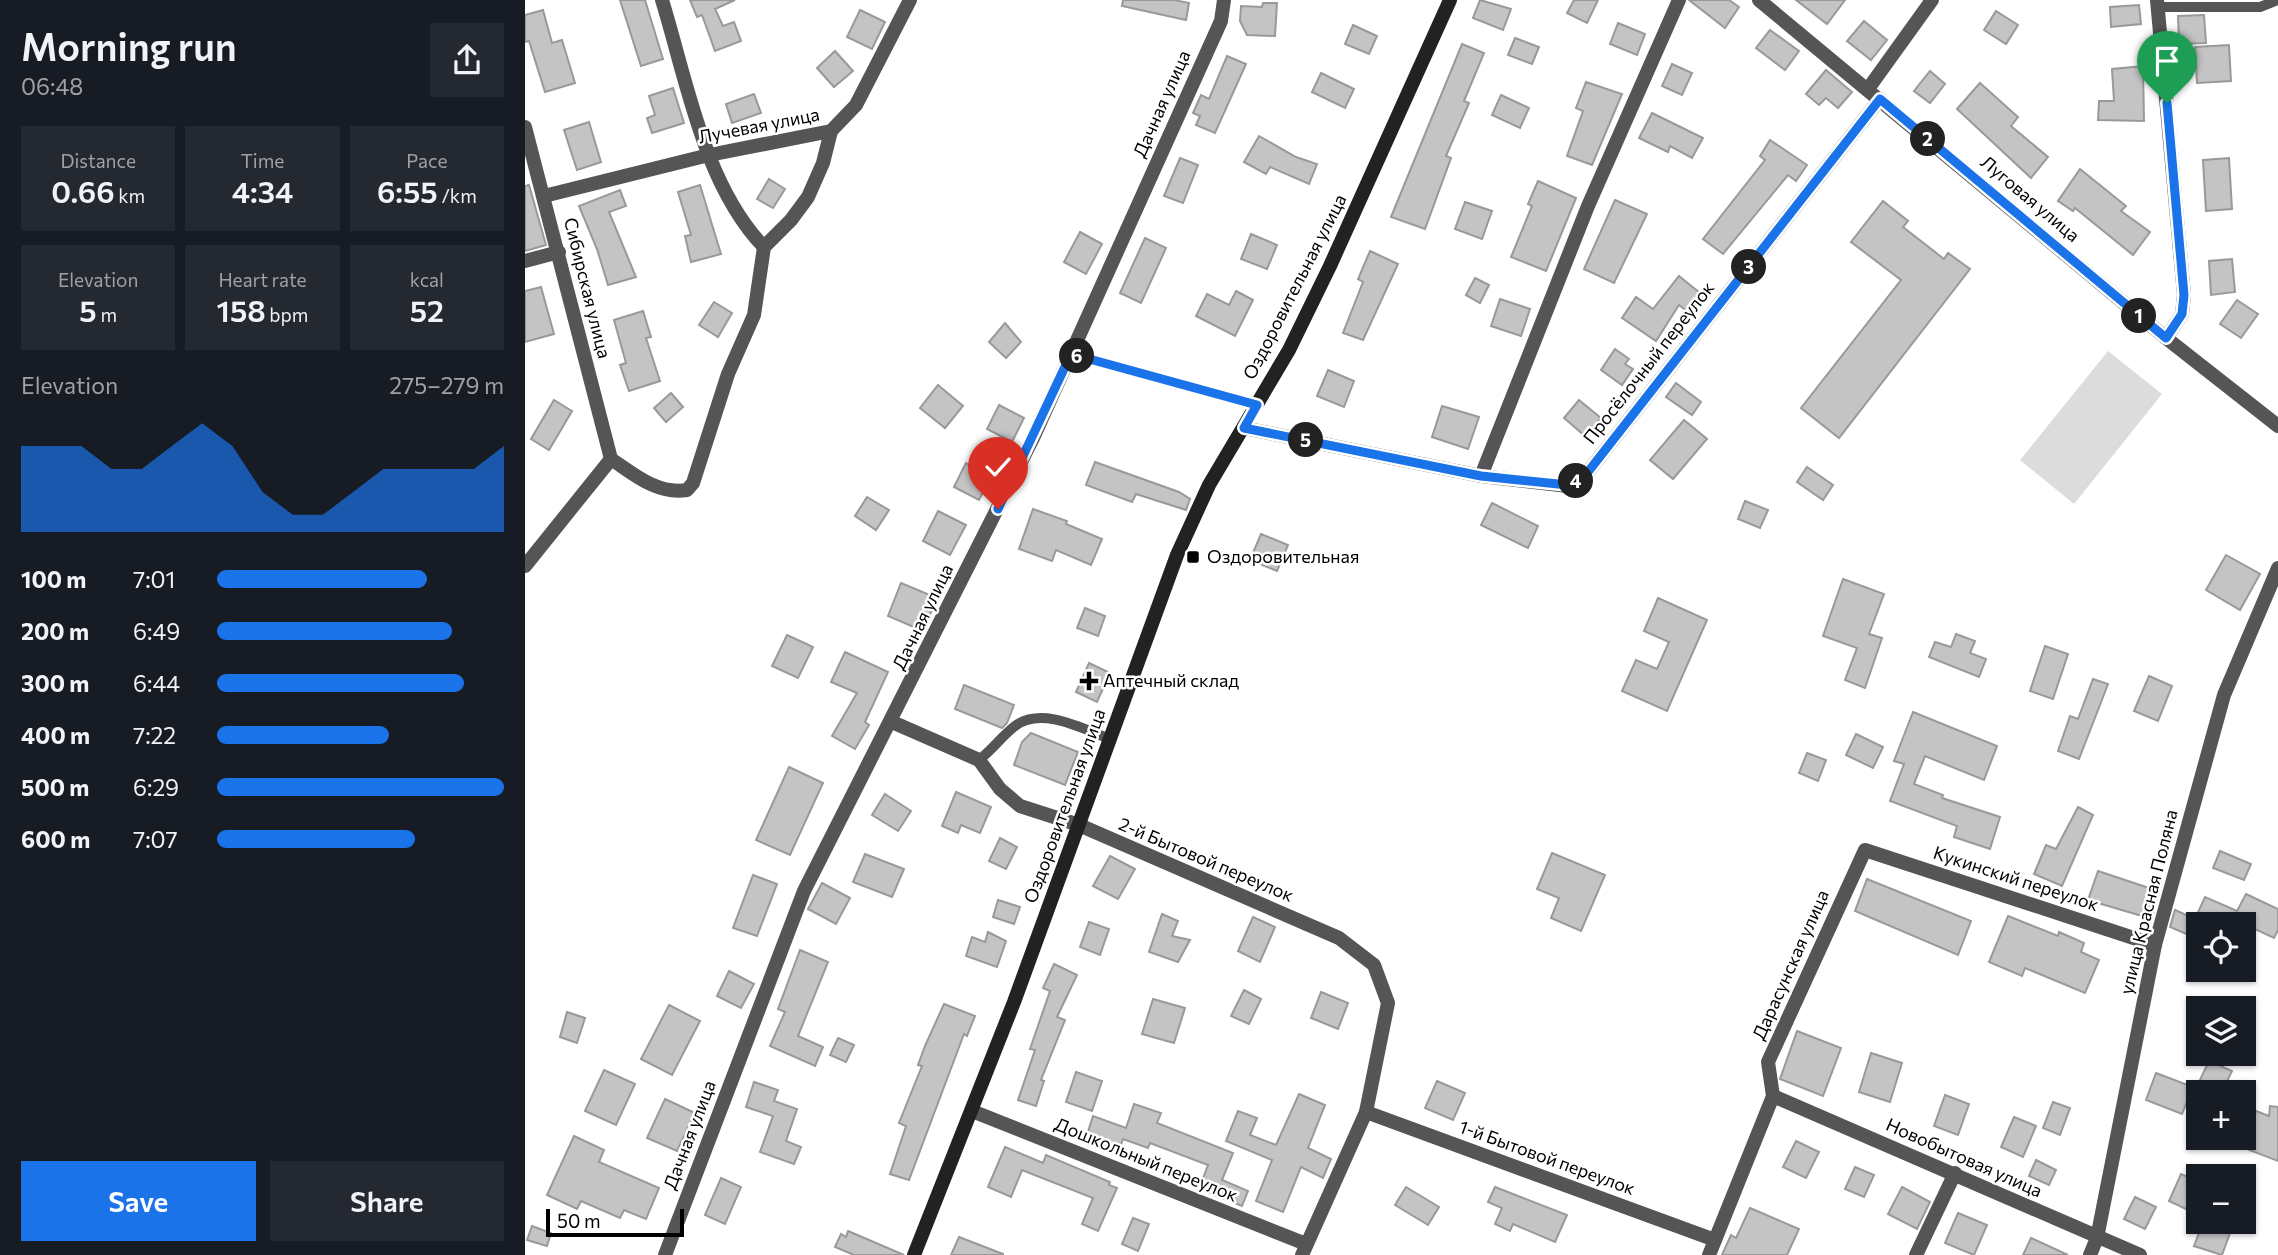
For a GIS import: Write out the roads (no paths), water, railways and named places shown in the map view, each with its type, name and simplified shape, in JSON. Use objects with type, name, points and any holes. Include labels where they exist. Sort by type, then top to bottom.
[{"type":"street","points":[[662,0],[709,155],[727,199],[742,225],[764,247]]},
{"type":"street","name":"Лучевая улица","points":[[544,197],[709,155],[831,131],[856,105],[911,0]]},
{"type":"street","name":"Дачная улица","points":[[665,1255],[804,891],[866,766],[892,722],[1071,354],[1221,20],[1224,0]]},
{"type":"street","name":"Оздоровительная улица","points":[[914,1255],[972,1111],[1177,555],[1209,485],[1257,405],[1330,266],[1450,0]]},
{"type":"street","points":[[1481,476],[1588,206],[1679,0]]},
{"type":"street","name":"Луговая улица","points":[[1759,0],[2166,338],[2278,426]]},
{"type":"street","points":[[1868,89],[1932,0]]},
{"type":"street","points":[[2157,3],[2184,295],[2182,314],[2166,338]]},
{"type":"street","name":"Просёлочный переулок","points":[[1244,428],[1481,476],[1568,485],[1584,477],[1880,99]]},
{"type":"street","name":"Сибирская улица","points":[[525,127],[531,167],[544,197],[611,459]]},
{"type":"street","points":[[525,566],[611,459],[653,487],[677,492],[687,490],[693,483],[728,374],[754,315],[764,247],[791,220],[808,197],[823,163],[831,131]]},
{"type":"street","points":[[525,261],[559,252]]},
{"type":"street","name":"улица Красная Поляна","points":[[2089,1255],[2097,1238],[2155,945],[2224,695],[2278,568]]},
{"type":"street","points":[[892,722],[979,760]]},
{"type":"street","name":"2-й Бытовой переулок","points":[[979,760],[1000,789],[1020,806],[1079,825],[1339,938],[1374,965],[1388,1003],[1366,1112],[1304,1250]]},
{"type":"street","name":"Кукинский переулок","points":[[1865,850],[2155,945]]},
{"type":"street","name":"Дарасунская улица","points":[[1709,1255],[1773,1096],[1768,1062],[1865,850]]},
{"type":"street","name":"Новобытовая улица","points":[[1773,1096],[2140,1255]]},
{"type":"street","name":"Дошкольный переулок","points":[[972,1111],[1304,1250]]},
{"type":"street","name":"1-й Бытовой переулок","points":[[1366,1112],[1715,1240]]},
{"type":"street","points":[[1916,1255],[1955,1173]]},
{"type":"lane","points":[[2157,3],[2260,7],[2278,0]]},
{"type":"lane","points":[[1071,354],[1257,405]]},
{"type":"lane","points":[[979,760],[1016,726],[1033,719],[1056,720],[1110,739]]},
{"type":"place","name":"Оздоровительная","points":[[1193,557]]},
{"type":"place","name":"Аптечный склад","points":[[1089,681]]}]
